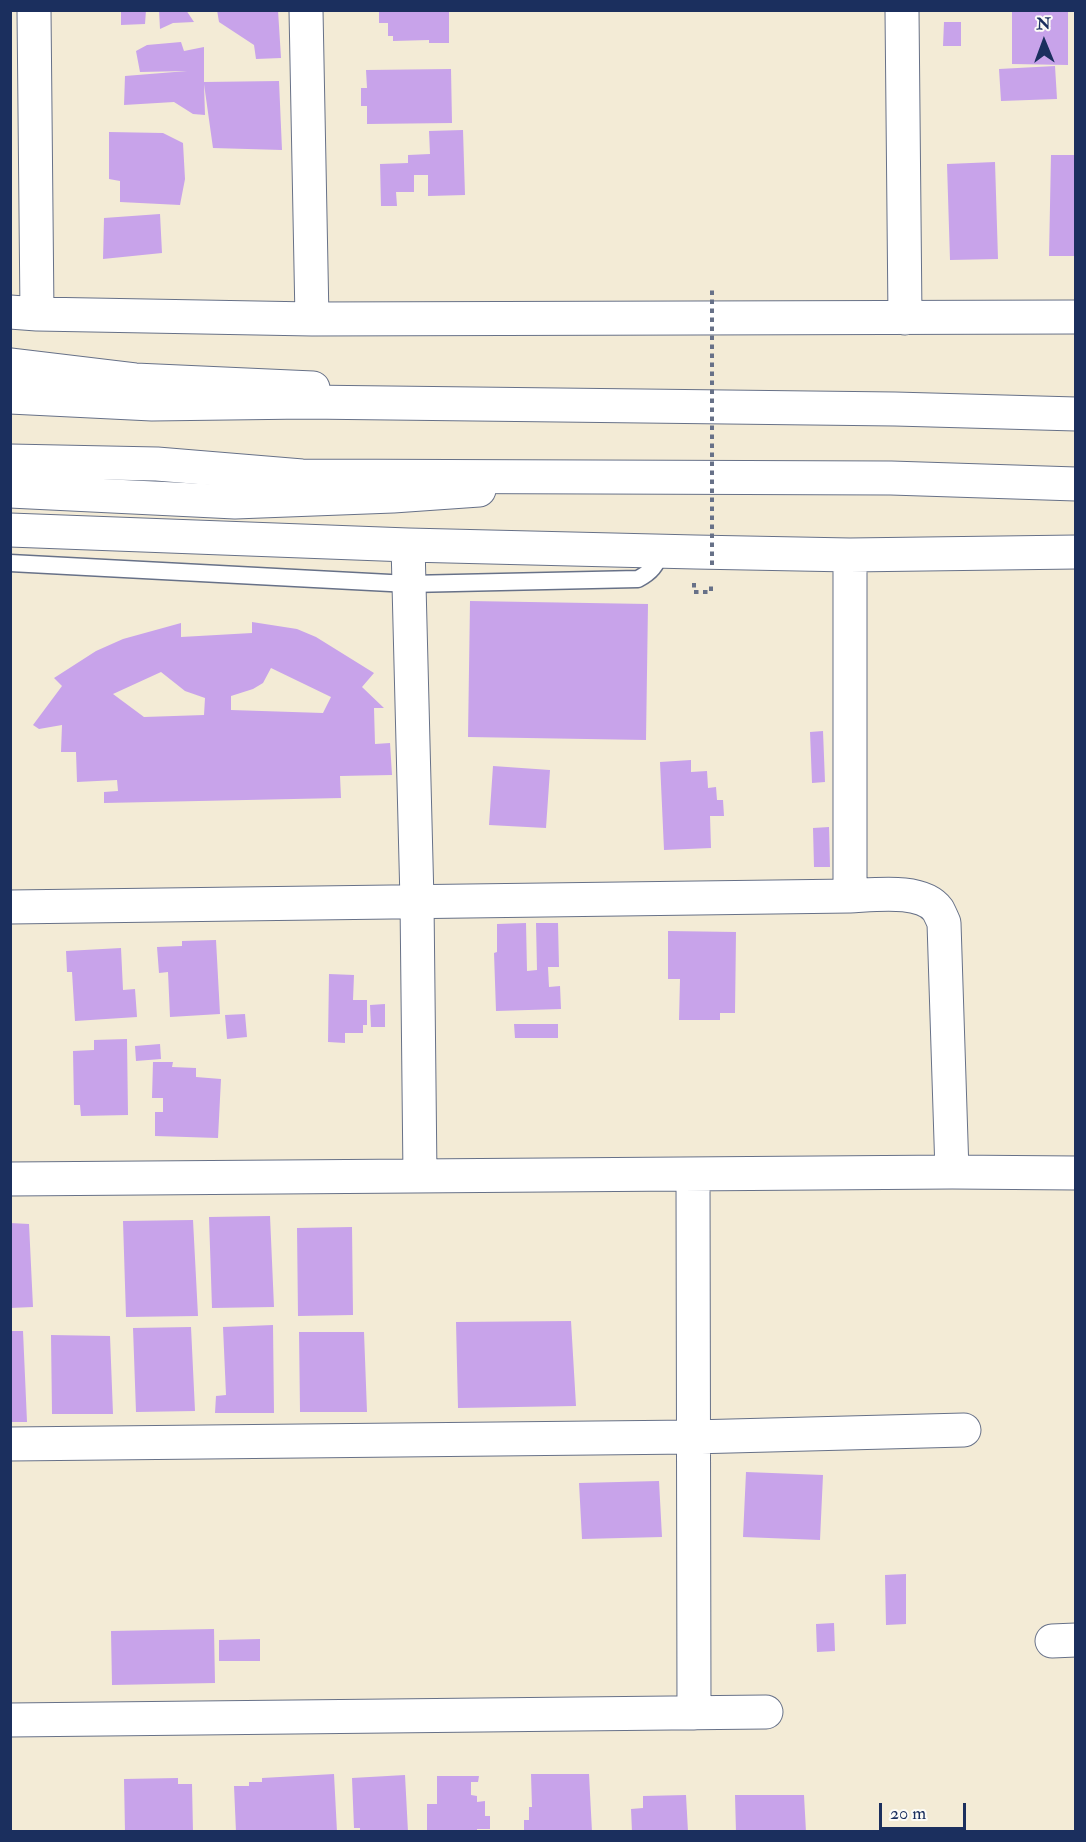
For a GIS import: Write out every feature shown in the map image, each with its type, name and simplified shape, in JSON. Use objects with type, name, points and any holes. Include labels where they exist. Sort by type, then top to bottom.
[{"type":"main road","points":[[34,10],[24,313],[312,319],[1076,317]]},
{"type":"main road","points":[[306,10],[312,319]]},
{"type":"main road","points":[[902,10],[905,318]]},
{"type":"main road","points":[[10,365],[135,380],[455,395],[536,405]]},
{"type":"main road","points":[[10,397],[152,404],[306,402],[895,409],[1076,414]]},
{"type":"main road","points":[[10,461],[157,464],[302,476],[891,478],[1076,484]]},
{"type":"main road","points":[[10,491],[235,502],[393,496],[645,477]]},
{"type":"main road","points":[[10,530],[408,545],[850,555],[1076,552]]},
{"type":"main road","points":[[408,545],[417,901],[420,1176]]},
{"type":"main road","points":[[850,555],[850,896]]},
{"type":"main road","points":[[10,907],[909,895],[924,899],[937,908],[944,923],[952,1172]]},
{"type":"main road","points":[[10,1179],[1076,1173]]},
{"type":"main road","points":[[693,1174],[694,1713]]},
{"type":"main road","points":[[10,1444],[692,1437],[964,1430]]},
{"type":"main road","points":[[10,1720],[766,1712]]},
{"type":"lane","points":[[10,563],[409,584],[638,579],[649,573],[657,564],[661,551]]},
{"type":"path","points":[[712,290],[712,565]]},
{"type":"building","points":[[121,10],[146,10],[145,24],[121,25]]},
{"type":"building","points":[[159,10],[186,10],[194,22],[173,23],[160,29]]},
{"type":"building","points":[[217,10],[278,10],[281,58],[256,59],[254,45],[219,22]]},
{"type":"building","points":[[379,10],[449,10],[449,43],[429,43],[429,40],[393,41],[393,36],[388,36],[388,23],[379,23]]},
{"type":"building","points":[[1012,10],[1068,10],[1068,65],[1012,64]]},
{"type":"building","points":[[944,22],[961,22],[961,46],[943,46]]},
{"type":"building","points":[[181,42],[184,51],[204,47],[204,82],[279,81],[282,150],[213,148],[204,84],[205,115],[193,114],[174,102],[124,105],[125,76],[187,71],[140,72],[136,51],[147,45]]},
{"type":"building","points":[[1055,66],[1057,99],[1001,101],[999,69]]},
{"type":"building","points":[[451,69],[452,123],[367,124],[367,106],[361,106],[361,88],[367,88],[366,70]]},
{"type":"building","points":[[463,130],[465,195],[428,196],[428,175],[414,175],[414,192],[396,192],[397,206],[381,206],[380,164],[408,163],[408,155],[430,154],[429,131]]},
{"type":"building","points":[[109,132],[163,133],[183,143],[185,179],[180,205],[120,202],[120,181],[109,179]]},
{"type":"building","points":[[1051,155],[1076,155],[1076,256],[1049,256]]},
{"type":"building","points":[[995,162],[998,259],[950,260],[947,164]]},
{"type":"building","points":[[160,214],[162,253],[103,259],[104,218]]},
{"type":"building","points":[[470,601],[648,604],[646,740],[468,737]]},
{"type":"building","points":[[252,622],[297,629],[316,637],[374,673],[362,687],[384,708],[374,708],[375,744],[390,743],[392,775],[340,776],[341,798],[104,803],[104,792],[118,791],[117,780],[77,782],[76,752],[61,752],[62,725],[39,729],[33,725],[62,686],[54,678],[96,651],[123,639],[181,623],[181,637],[252,633]],"holes":[[[271,668],[331,697],[323,713],[231,710],[231,696],[263,683]],[[161,672],[185,691],[205,698],[204,715],[144,717],[113,694]]]},
{"type":"building","points":[[823,731],[825,782],[812,783],[810,732]]},
{"type":"building","points":[[691,760],[691,772],[707,771],[708,788],[716,787],[717,800],[723,800],[724,816],[710,816],[711,848],[664,850],[660,762]]},
{"type":"building","points":[[493,766],[550,770],[546,828],[489,825]]},
{"type":"building","points":[[829,827],[830,867],[814,867],[813,828]]},
{"type":"building","points":[[526,923],[527,971],[537,970],[536,923],[558,923],[559,967],[548,967],[549,987],[560,986],[561,1009],[496,1011],[494,953],[497,952],[497,924]]},
{"type":"building","points":[[668,931],[736,932],[735,1013],[720,1013],[720,1020],[679,1020],[680,979],[668,979]]},
{"type":"building","points":[[216,940],[220,1014],[170,1017],[168,972],[159,973],[157,947],[182,946],[182,941]]},
{"type":"building","points":[[121,948],[123,990],[135,989],[137,1017],[75,1021],[72,972],[67,972],[66,951]]},
{"type":"building","points":[[329,974],[354,975],[353,1000],[367,1000],[367,1025],[363,1025],[363,1033],[345,1033],[345,1043],[328,1042]]},
{"type":"building","points":[[385,1004],[385,1027],[371,1027],[370,1005]]},
{"type":"building","points":[[245,1014],[247,1037],[227,1039],[225,1015]]},
{"type":"building","points":[[514,1024],[558,1024],[558,1038],[515,1038]]},
{"type":"building","points":[[127,1039],[128,1115],[81,1116],[80,1105],[74,1105],[73,1051],[94,1050],[94,1040]]},
{"type":"building","points":[[160,1044],[161,1059],[136,1061],[135,1046]]},
{"type":"building","points":[[153,1062],[173,1062],[172,1067],[196,1068],[196,1077],[221,1079],[218,1138],[155,1136],[155,1112],[163,1112],[163,1098],[152,1098]]},
{"type":"building","points":[[270,1216],[274,1307],[212,1308],[209,1217]]},
{"type":"building","points":[[193,1220],[198,1316],[126,1317],[123,1221]]},
{"type":"building","points":[[10,1223],[29,1224],[33,1307],[10,1308]]},
{"type":"building","points":[[352,1227],[353,1315],[298,1316],[297,1228]]},
{"type":"building","points":[[571,1321],[576,1406],[458,1408],[456,1322]]},
{"type":"building","points":[[273,1325],[274,1413],[215,1413],[216,1396],[226,1395],[223,1327]]},
{"type":"building","points":[[191,1327],[195,1411],[136,1412],[133,1328]]},
{"type":"building","points":[[10,1331],[23,1331],[27,1422],[10,1422]]},
{"type":"building","points":[[299,1332],[364,1332],[367,1412],[300,1412]]},
{"type":"building","points":[[51,1335],[110,1336],[113,1414],[52,1414]]},
{"type":"building","points":[[746,1472],[823,1475],[820,1540],[743,1537]]},
{"type":"building","points":[[659,1481],[662,1537],[582,1539],[579,1483]]},
{"type":"building","points":[[906,1574],[906,1624],[886,1625],[885,1575]]},
{"type":"building","points":[[834,1623],[835,1651],[817,1652],[816,1624]]},
{"type":"building","points":[[214,1629],[215,1683],[112,1685],[111,1631]]},
{"type":"building","points":[[260,1639],[260,1661],[219,1661],[219,1640]]},
{"type":"building","points":[[334,1774],[337,1832],[236,1832],[234,1786],[249,1786],[249,1782],[262,1782],[262,1778]]},
{"type":"building","points":[[531,1774],[589,1774],[592,1832],[524,1832],[524,1820],[529,1820],[529,1807],[532,1807]]},
{"type":"building","points":[[405,1775],[408,1832],[360,1832],[360,1828],[354,1828],[352,1778]]},
{"type":"building","points":[[437,1776],[479,1776],[478,1782],[471,1782],[471,1795],[477,1796],[477,1802],[485,1801],[485,1816],[490,1816],[490,1829],[477,1829],[477,1832],[427,1832],[427,1804],[437,1804]]},
{"type":"building","points":[[178,1778],[178,1784],[192,1784],[193,1832],[125,1832],[124,1779]]},
{"type":"building","points":[[686,1795],[688,1832],[632,1832],[631,1809],[643,1808],[643,1796]]},
{"type":"building","points":[[735,1795],[804,1795],[806,1832],[736,1832]]}]
